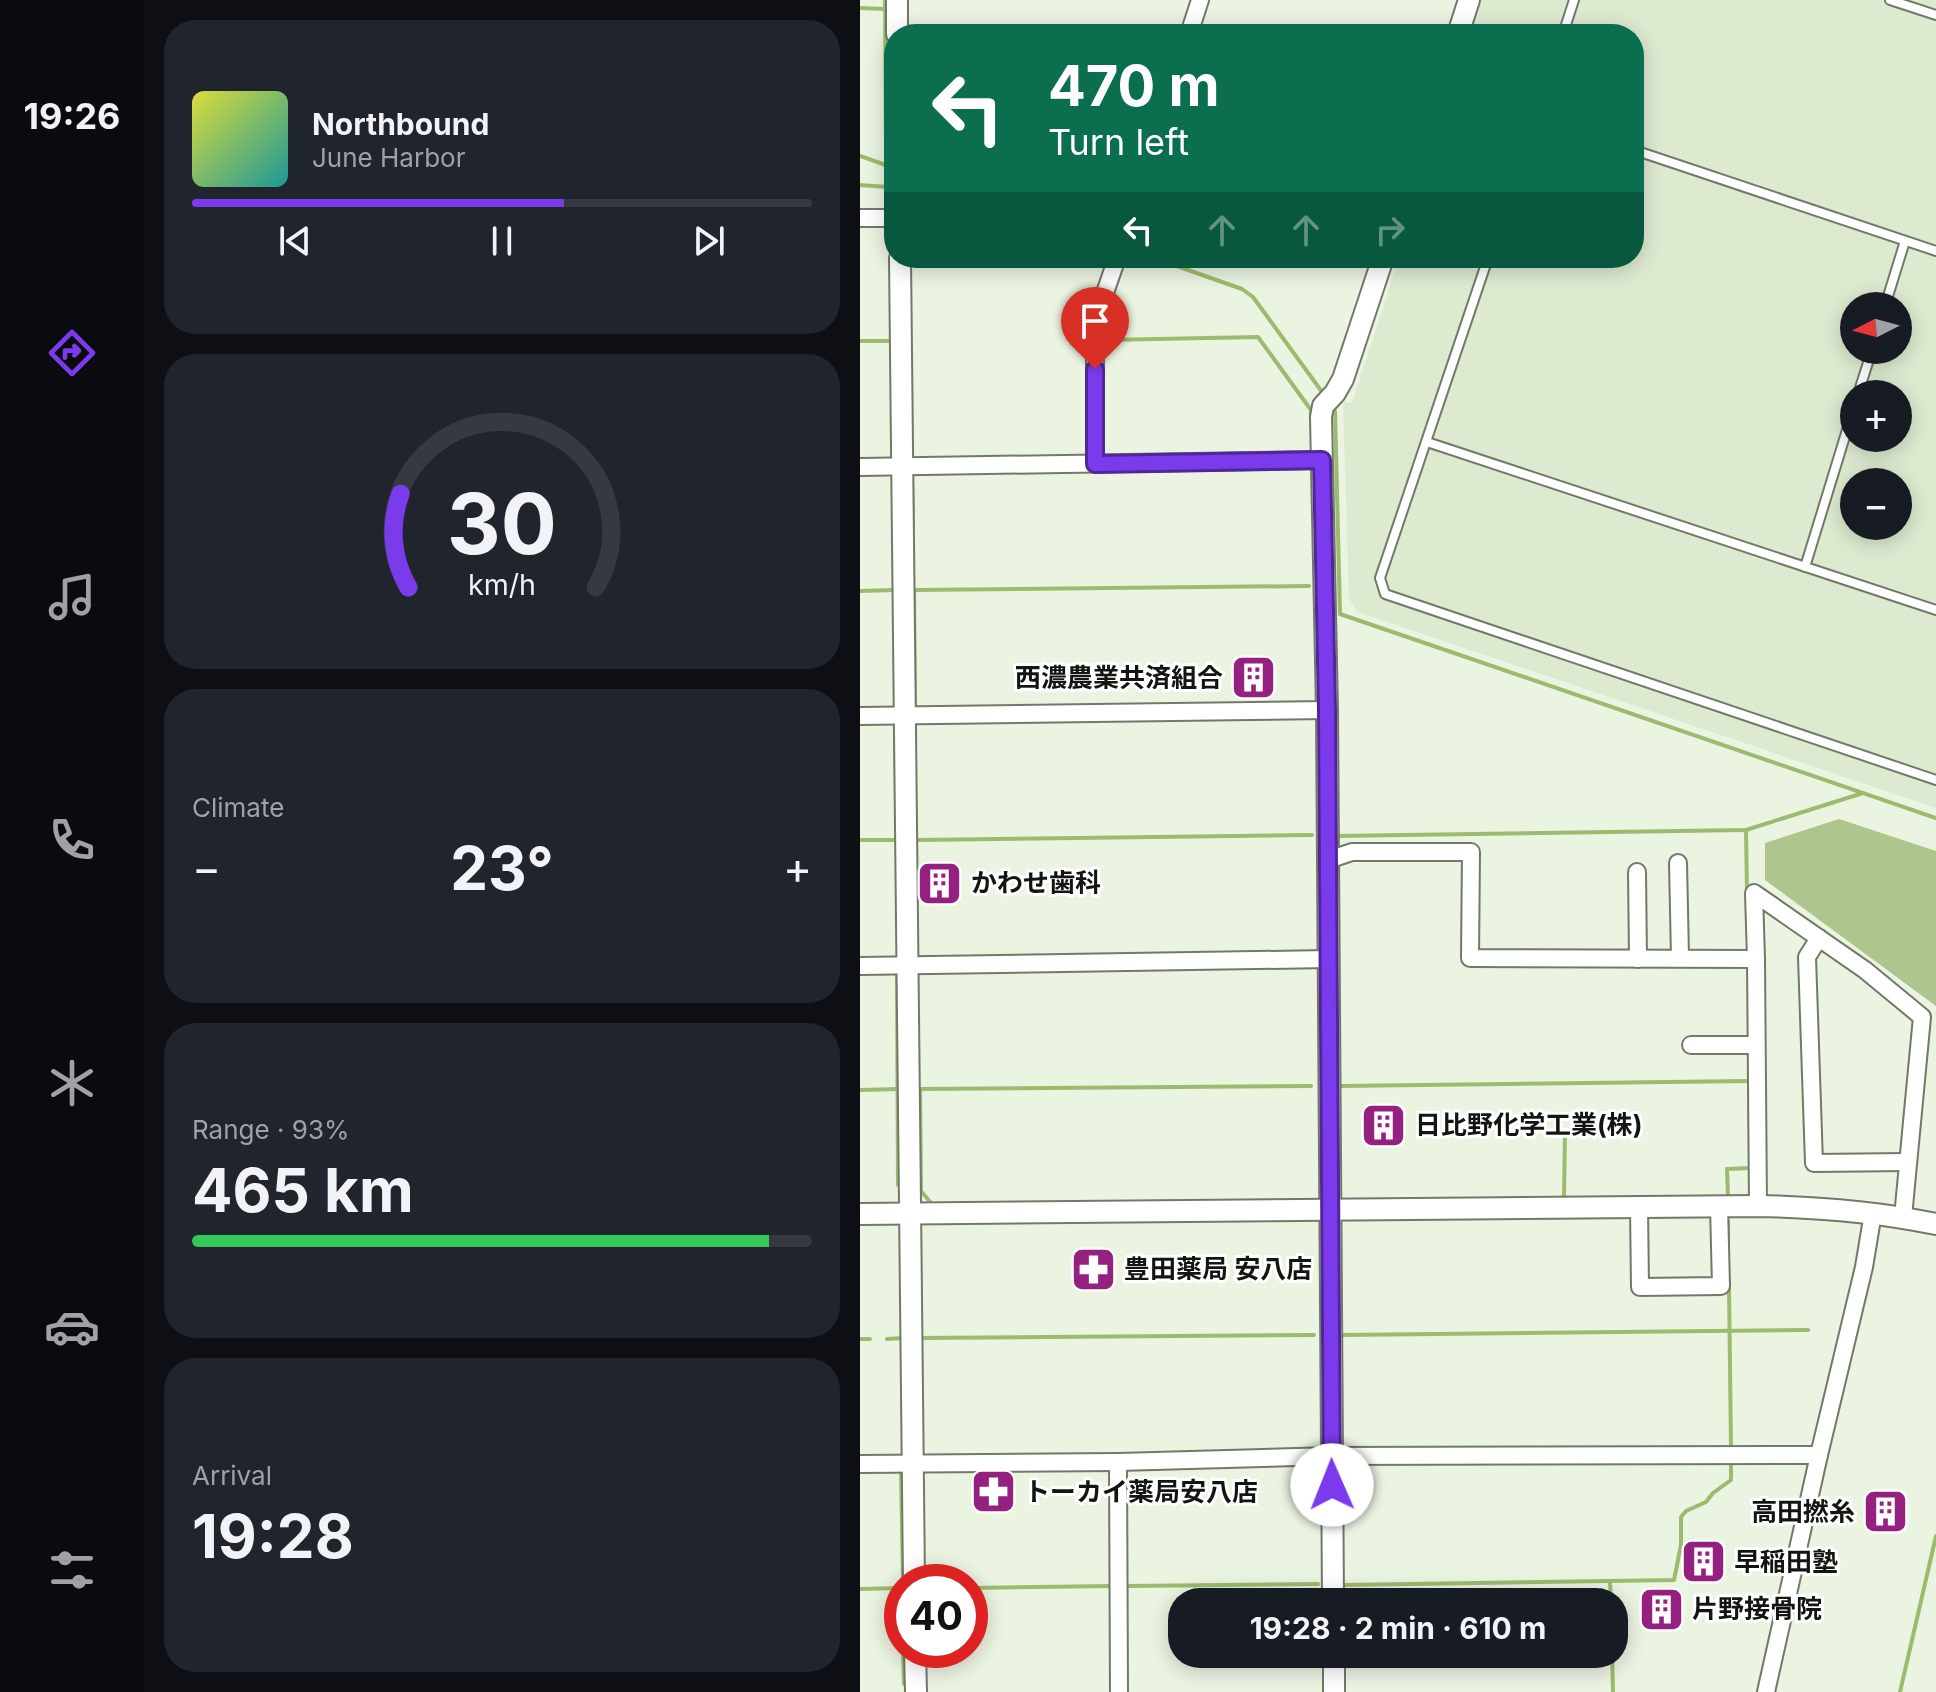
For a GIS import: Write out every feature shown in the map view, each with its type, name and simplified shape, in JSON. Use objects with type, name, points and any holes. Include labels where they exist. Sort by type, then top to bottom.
[{"type":"street","points":[[897,0],[897,24]]},
{"type":"street","points":[[1192,24],[1200,0]]},
{"type":"street","points":[[1461,24],[1469,0]]},
{"type":"street","points":[[860,218],[884,218]]},
{"type":"street","points":[[900,268],[914,1564]]},
{"type":"street","points":[[1095,464],[1095,337],[1098,313],[1114,268]]},
{"type":"street","points":[[1333,1588],[1327,710],[1321,417],[1343,379],[1380,268]]},
{"type":"street","points":[[860,467],[1322,460]]},
{"type":"street","points":[[860,716],[1327,710]]},
{"type":"street","points":[[1328,860],[1352,852],[1471,852],[1470,958],[1756,959]]},
{"type":"street","points":[[1678,863],[1680,957]]},
{"type":"street","points":[[1637,872],[1638,959]]},
{"type":"street","points":[[1758,1206],[1754,893],[1865,970],[1922,1017],[1903,1217]]},
{"type":"street","points":[[1819,938],[1807,957],[1814,1163],[1907,1162]]},
{"type":"street","points":[[860,966],[1329,959]]},
{"type":"street","points":[[1691,1045],[1756,1045]]},
{"type":"street","points":[[1639,1207],[1640,1287],[1721,1286],[1719,1206]]},
{"type":"street","points":[[860,1214],[1758,1206],[1873,1213],[1936,1224]]},
{"type":"street","points":[[1766,1692],[1864,1267],[1873,1213]]},
{"type":"street","points":[[860,1464],[1332,1456],[1819,1455]]},
{"type":"street","points":[[1118,1462],[1119,1692]]},
{"type":"street","points":[[915,1668],[916,1692]]},
{"type":"street","points":[[1334,1668],[1334,1692]]},
{"type":"lane","points":[[1566,24],[1574,0]]},
{"type":"lane","points":[[1890,0],[1936,15]]},
{"type":"lane","points":[[1644,153],[1936,251]]},
{"type":"lane","points":[[1889,292],[1905,241]]},
{"type":"lane","points":[[1485,268],[1380,578],[1385,594],[1936,780]]},
{"type":"lane","points":[[1427,442],[1936,610]]},
{"type":"lane","points":[[1805,567],[1840,452]]},
{"type":"shaded area","points":[[1481,0],[1936,0],[1936,808],[1358,612],[1349,599],[1343,402],[1352,403],[1396,268],[1644,268],[1644,24],[1473,24]]},
{"type":"green space","points":[[1839,819],[1936,851],[1936,1006],[1765,880],[1765,843]]},
{"type":"waterway","points":[[885,0],[885,24]]},
{"type":"waterway","points":[[860,8],[885,9]]},
{"type":"waterway","points":[[860,156],[884,164]]},
{"type":"waterway","points":[[860,185],[884,187]]},
{"type":"waterway","points":[[1182,268],[1242,289],[1253,297],[1325,396]]},
{"type":"waterway","points":[[1106,340],[1258,337],[1311,410],[1311,418]]},
{"type":"waterway","points":[[860,341],[892,341]]},
{"type":"waterway","points":[[1332,406],[1335,411],[1340,614],[1936,818]]},
{"type":"waterway","points":[[912,475],[913,526]]},
{"type":"waterway","points":[[915,707],[914,590],[1309,586]]},
{"type":"waterway","points":[[860,591],[894,590]]},
{"type":"waterway","points":[[895,723],[896,796]]},
{"type":"waterway","points":[[1335,836],[1746,830],[1863,793]]},
{"type":"waterway","points":[[1746,830],[1747,894]]},
{"type":"waterway","points":[[916,840],[1312,835]]},
{"type":"waterway","points":[[860,840],[897,840]]},
{"type":"waterway","points":[[897,972],[898,1185]]},
{"type":"waterway","points":[[1749,1071],[1750,1150]]},
{"type":"waterway","points":[[1339,1086],[1749,1081]]},
{"type":"waterway","points":[[931,1203],[921,1191],[920,1089],[1311,1086]]},
{"type":"waterway","points":[[860,1090],[898,1089]]},
{"type":"waterway","points":[[1564,1197],[1565,1134]]},
{"type":"waterway","points":[[1728,1195],[1727,1169],[1750,1168],[1750,1163]]},
{"type":"waterway","points":[[1728,1221],[1728,1249]]},
{"type":"waterway","points":[[1729,1285],[1731,1447]]},
{"type":"waterway","points":[[1343,1335],[1808,1330]]},
{"type":"waterway","points":[[921,1338],[1314,1335]]},
{"type":"waterway","points":[[887,1339],[903,1338]]},
{"type":"waterway","points":[[860,1339],[870,1339]]},
{"type":"waterway","points":[[1344,1585],[1674,1580],[1681,1545],[1681,1517],[1686,1511],[1706,1502],[1731,1480],[1731,1464]]},
{"type":"waterway","points":[[901,1470],[903,1564]]},
{"type":"waterway","points":[[1900,1692],[1936,1536]]},
{"type":"waterway","points":[[1610,1582],[1610,1588]]},
{"type":"waterway","points":[[1126,1586],[1318,1584]]},
{"type":"waterway","points":[[988,1588],[1112,1586]]},
{"type":"waterway","points":[[860,1589],[884,1588]]},
{"type":"waterway","points":[[904,1668],[904,1684]]},
{"type":"waterway","points":[[1612,1668],[1613,1691]]},
{"type":"place","name":"西濃農業共済組合","points":[[1254,678]]},
{"type":"place","name":"かわせ歯科","points":[[940,883]]},
{"type":"place","name":"日比野化学工業(株)","points":[[1384,1125]]},
{"type":"place","name":"豊田薬局 安八店","points":[[1093,1269]]},
{"type":"place","name":"トーカイ薬局安八店","points":[[993,1492]]},
{"type":"place","name":"高田撚糸","points":[[1886,1512]]},
{"type":"place","name":"早稲田塾","points":[[1703,1562]]},
{"type":"place","name":"片野接骨院","points":[[1661,1609]]},
{"type":"route","points":[[1095,369],[1095,464],[1322,460],[1327,710],[1332,1485]]}]
